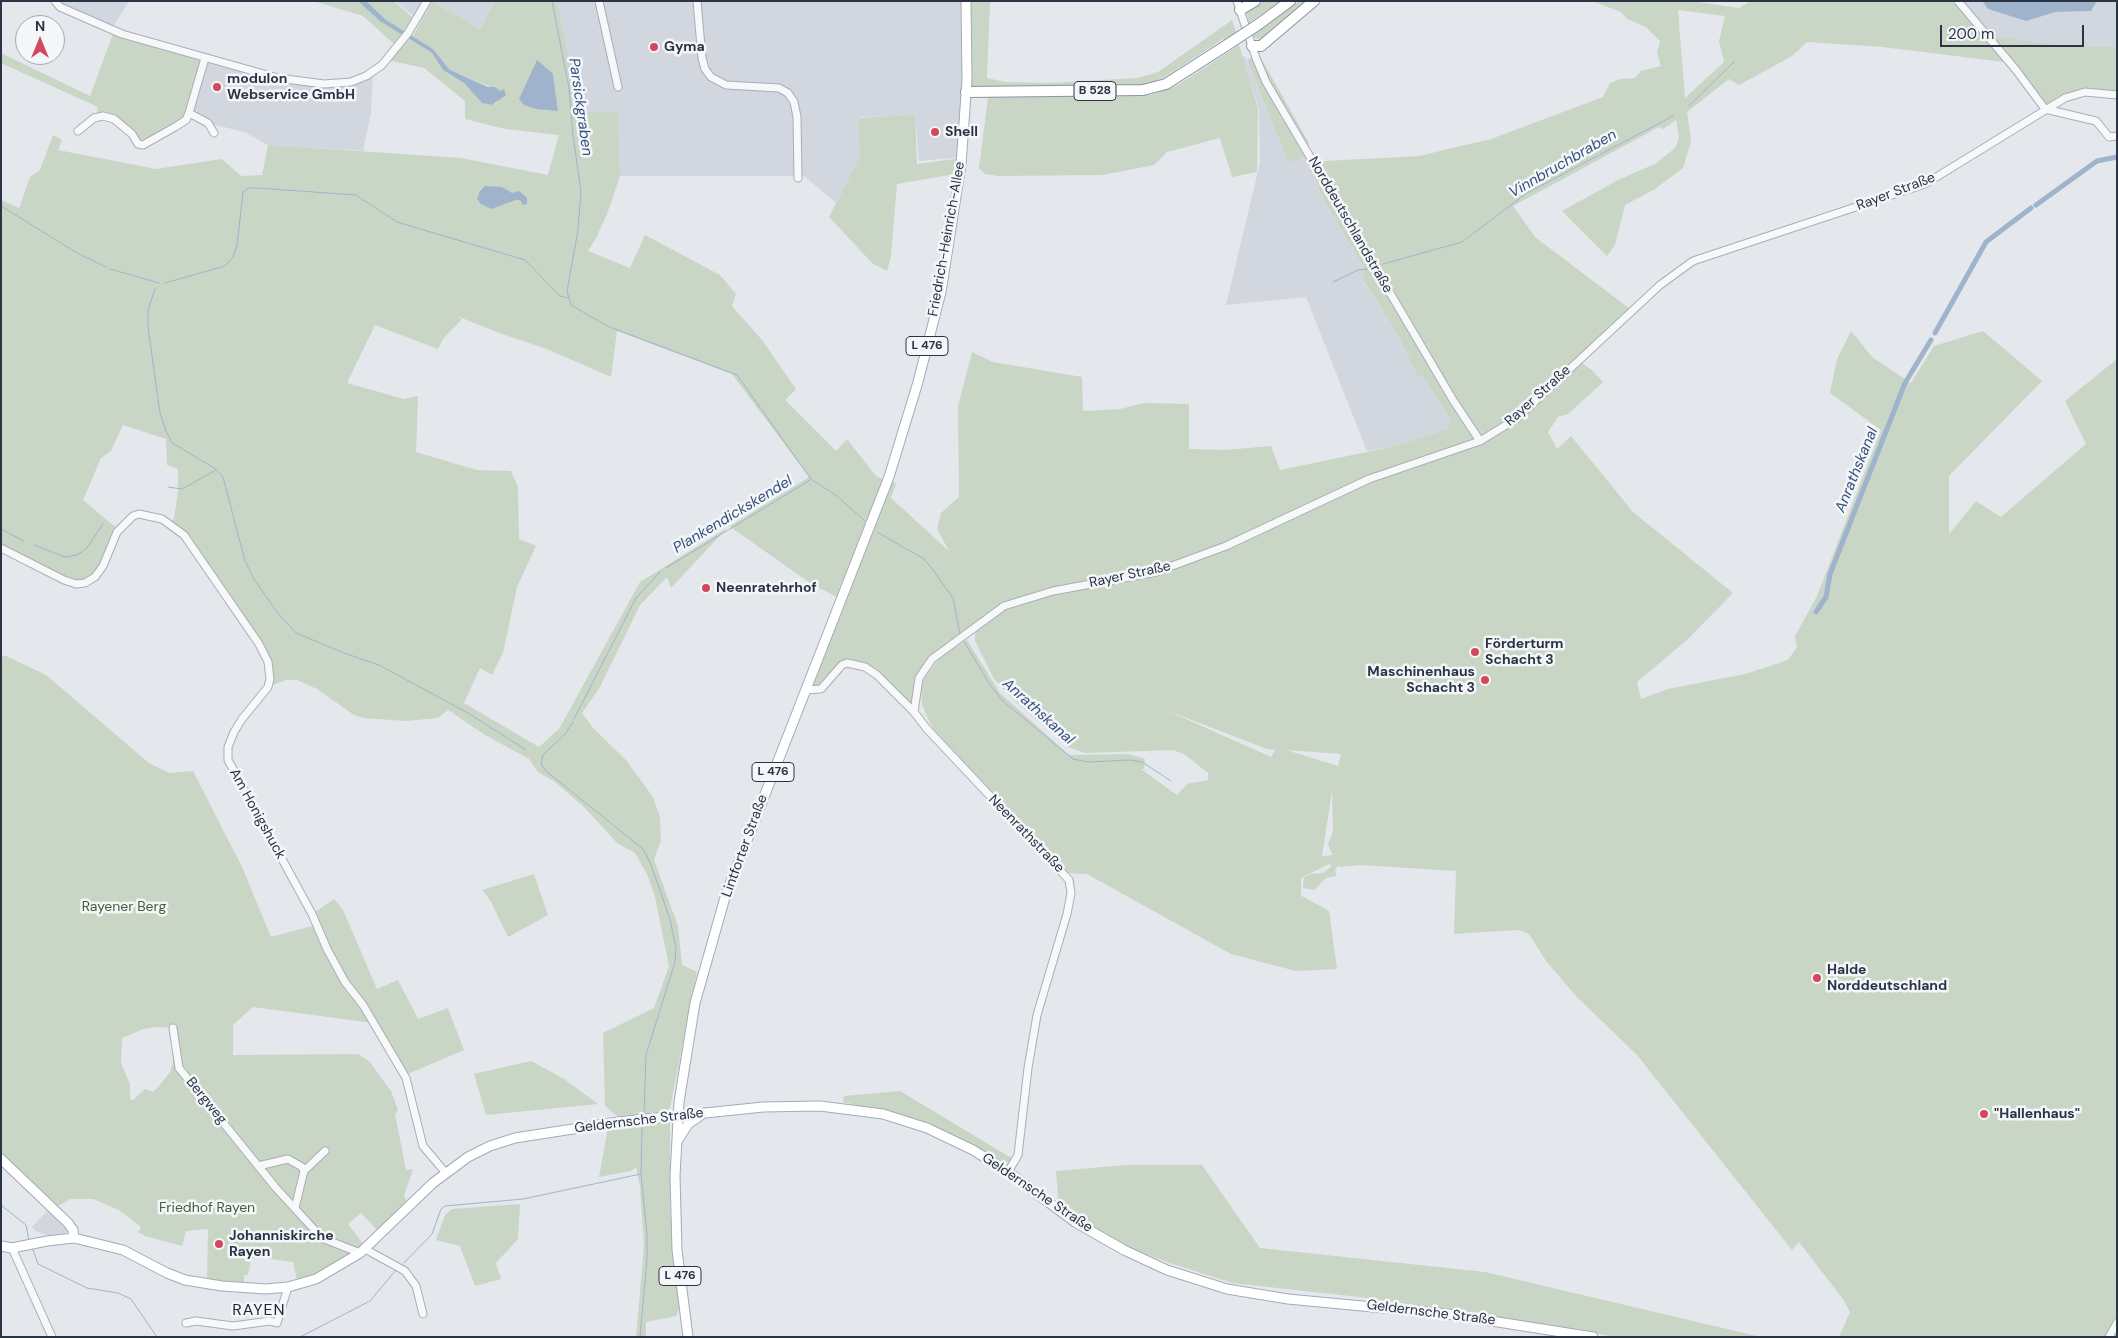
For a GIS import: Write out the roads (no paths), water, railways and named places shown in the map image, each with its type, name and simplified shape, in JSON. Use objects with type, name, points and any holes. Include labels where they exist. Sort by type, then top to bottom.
[{"type":"highway","points":[[1239,6],[1256,1]]},
{"type":"highway","name":"B 528","points":[[966,92],[1143,90],[1166,84],[1259,24],[1290,1]]},
{"type":"highway","points":[[1252,46],[1261,46],[1314,1]]},
{"type":"main road","name":"Friedrich-Heinrich-Allee","points":[[868,530],[905,429],[941,292],[961,165],[966,92],[966,1]]},
{"type":"main road","name":"Lintforter Straße","points":[[688,1337],[677,1250],[677,1142],[683,1068],[695,1003],[730,885],[868,530]]},
{"type":"main road","name":"Geldernsche Straße","points":[[1,1246],[12,1248],[74,1238],[123,1250],[167,1273],[185,1280],[222,1286],[266,1289],[288,1287],[316,1279],[362,1251],[445,1172],[479,1151],[515,1138],[678,1115],[798,1106],[843,1108],[883,1114],[926,1128],[973,1150],[1008,1172],[1075,1222],[1124,1250],[1167,1270],[1228,1290],[1288,1299],[1447,1314],[1587,1336]]},
{"type":"main road","points":[[677,1142],[688,1124],[705,1114]]},
{"type":"main road","points":[[1,1160],[68,1222],[74,1230],[74,1238]]},
{"type":"main road","points":[[1554,1330],[1566,1337]]},
{"type":"street","points":[[55,1],[60,7],[122,34],[286,80],[342,84],[366,76],[382,65],[406,35],[427,1]]},
{"type":"street","points":[[598,1],[618,87]]},
{"type":"street","points":[[698,1],[702,58],[705,69],[711,77],[726,85],[779,88],[788,93],[794,102],[797,117],[798,178]]},
{"type":"street","points":[[1958,1],[2046,109],[2096,122],[2109,137],[2117,136]]},
{"type":"street","name":"Norddeutschlandstraße","points":[[1239,6],[1266,82],[1453,400],[1480,441]]},
{"type":"street","points":[[78,131],[94,118],[102,116],[114,119],[132,134],[138,144],[143,145],[176,127],[186,120],[189,113],[205,58]]},
{"type":"street","name":"Rayer Straße","points":[[914,712],[919,678],[932,658],[969,634],[1004,606],[1015,601],[1053,591],[1156,572],[1226,546],[1369,478],[1480,441],[1516,419],[1660,285],[1694,261],[1925,184],[2065,98],[2085,92],[2117,94]]},
{"type":"street","points":[[189,113],[208,123],[214,133]]},
{"type":"street","name":"Am Honigshuck","points":[[1,548],[64,580],[76,584],[85,583],[95,577],[103,566],[117,532],[133,516],[139,514],[162,519],[184,535],[259,644],[268,662],[270,680],[268,687],[234,732],[228,747],[228,760],[312,914],[327,949],[345,982],[362,1005],[406,1078],[423,1146],[445,1172]]},
{"type":"street","name":"Neenrathstraße","points":[[805,690],[821,689],[842,665],[853,662],[865,667],[883,681],[914,712],[926,729],[1066,876],[1072,887],[1068,914],[1037,1015],[1028,1068],[1018,1155],[1008,1172]]},
{"type":"street","name":"Bergweg","points":[[172,1028],[179,1068],[258,1166],[322,1238],[362,1251]]},
{"type":"street","points":[[295,1208],[304,1171],[325,1151]]},
{"type":"street","points":[[258,1166],[288,1159],[297,1163],[304,1171]]},
{"type":"street","points":[[12,1248],[52,1337]]},
{"type":"street","points":[[362,1251],[405,1271],[416,1286],[423,1314]]},
{"type":"street","points":[[186,1323],[196,1321],[233,1326],[270,1321],[277,1323],[288,1287]]},
{"type":"street","points":[[2109,1337],[2117,1323]]},
{"type":"water","points":[[358,1],[366,1],[386,20],[433,49],[450,70],[488,87],[495,87],[500,91],[504,89],[506,95],[492,105],[482,103],[464,83],[443,70],[432,53],[380,21]]},
{"type":"water","points":[[1982,1],[2097,1],[2091,11],[2056,12],[2026,21],[1988,9]]},
{"type":"water","points":[[537,60],[553,74],[558,111],[536,109],[524,105],[519,99]]},
{"type":"water","points":[[485,186],[502,187],[512,193],[519,191],[527,198],[527,204],[523,205],[520,200],[516,200],[491,209],[481,204],[477,199],[480,191]]},
{"type":"waterway","name":"Parsickgraben","points":[[552,1],[569,88],[581,192],[578,230],[567,291],[571,305],[607,326],[737,375],[811,479],[837,496],[865,521]]},
{"type":"waterway","name":"Vinnbruchbraben","points":[[1689,106],[1734,62]]},
{"type":"waterway","name":"Vinnbruchbraben","points":[[1383,264],[1462,242],[1527,193],[1673,116]]},
{"type":"waterway","name":"Anrathskanal","points":[[2036,205],[2097,161],[2117,157]]},
{"type":"waterway","points":[[165,283],[225,266],[233,257],[237,246],[243,192],[249,188],[257,188],[356,195],[397,222],[525,260],[560,296],[568,298]]},
{"type":"waterway","points":[[1,206],[77,253],[106,267]]},
{"type":"waterway","name":"Anrathskanal","points":[[1935,333],[1986,242],[2031,208]]},
{"type":"waterway","points":[[110,269],[159,283]]},
{"type":"waterway","name":"Vinnbruchbraben","points":[[1333,282],[1358,270],[1368,269]]},
{"type":"waterway","points":[[155,289],[148,310],[148,327],[160,413],[166,431],[172,443],[216,469],[223,477],[245,561],[254,579],[277,612],[296,633],[379,665],[468,713],[526,750]]},
{"type":"waterway","name":"Anrathskanal","points":[[1816,612],[1826,597],[1830,574],[1905,383],[1931,340]]},
{"type":"waterway","points":[[168,487],[182,489],[216,470]]},
{"type":"waterway","name":"Plankendickskendel","points":[[666,568],[810,480]]},
{"type":"waterway","points":[[34,545],[65,557],[77,555],[87,548],[103,524]]},
{"type":"waterway","points":[[1,529],[24,541]]},
{"type":"waterway","name":"Anrathskanal","points":[[877,532],[924,559],[933,570],[953,598],[960,634]]},
{"type":"waterway","name":"Plankendickskendel","points":[[574,719],[636,598],[660,572]]},
{"type":"waterway","name":"Anrathskanal","points":[[963,640],[990,685],[1003,701],[1073,759],[1088,762],[1129,760],[1142,762],[1171,781]]},
{"type":"waterway","name":"Plankendickskendel","points":[[573,722],[565,734],[543,755],[541,764],[546,771],[643,849],[651,865],[670,919],[676,948],[675,962],[646,1055],[644,1114]]},
{"type":"waterway","name":"Plankendickskendel","points":[[640,1337],[647,1259],[647,1235],[641,1174],[642,1128]]},
{"type":"waterway","points":[[404,1263],[432,1234],[441,1209],[445,1206],[523,1199],[641,1174]]},
{"type":"waterway","points":[[1,1205],[26,1225],[29,1240]]},
{"type":"waterway","points":[[32,1247],[38,1264],[87,1288],[118,1293],[131,1299],[157,1337]]},
{"type":"waterway","points":[[300,1337],[370,1301],[396,1270]]},
{"type":"place","name":"Gyma","points":[[654,47]]},
{"type":"place","name":"modulon Webservice GmbH","points":[[217,87]]},
{"type":"place","name":"Shell","points":[[935,132]]},
{"type":"place","name":"Neenratehrhof","points":[[706,588]]},
{"type":"place","name":"Förderturm Schacht 3","points":[[1475,652]]},
{"type":"place","name":"Maschinenhaus Schacht 3","points":[[1485,680]]},
{"type":"place","name":"Halde Norddeutschland","points":[[1817,978]]},
{"type":"place","name":"\"Hallenhaus\"","points":[[1984,1114]]},
{"type":"place","name":"Johanniskirche Rayen","points":[[219,1244]]},
{"type":"district","name":"RAYEN","points":[[259,1311]]},
{"type":"park label","name":"Rayener Berg","points":[[124,907]]},
{"type":"park label","name":"Friedhof Rayen","points":[[207,1208]]}]
